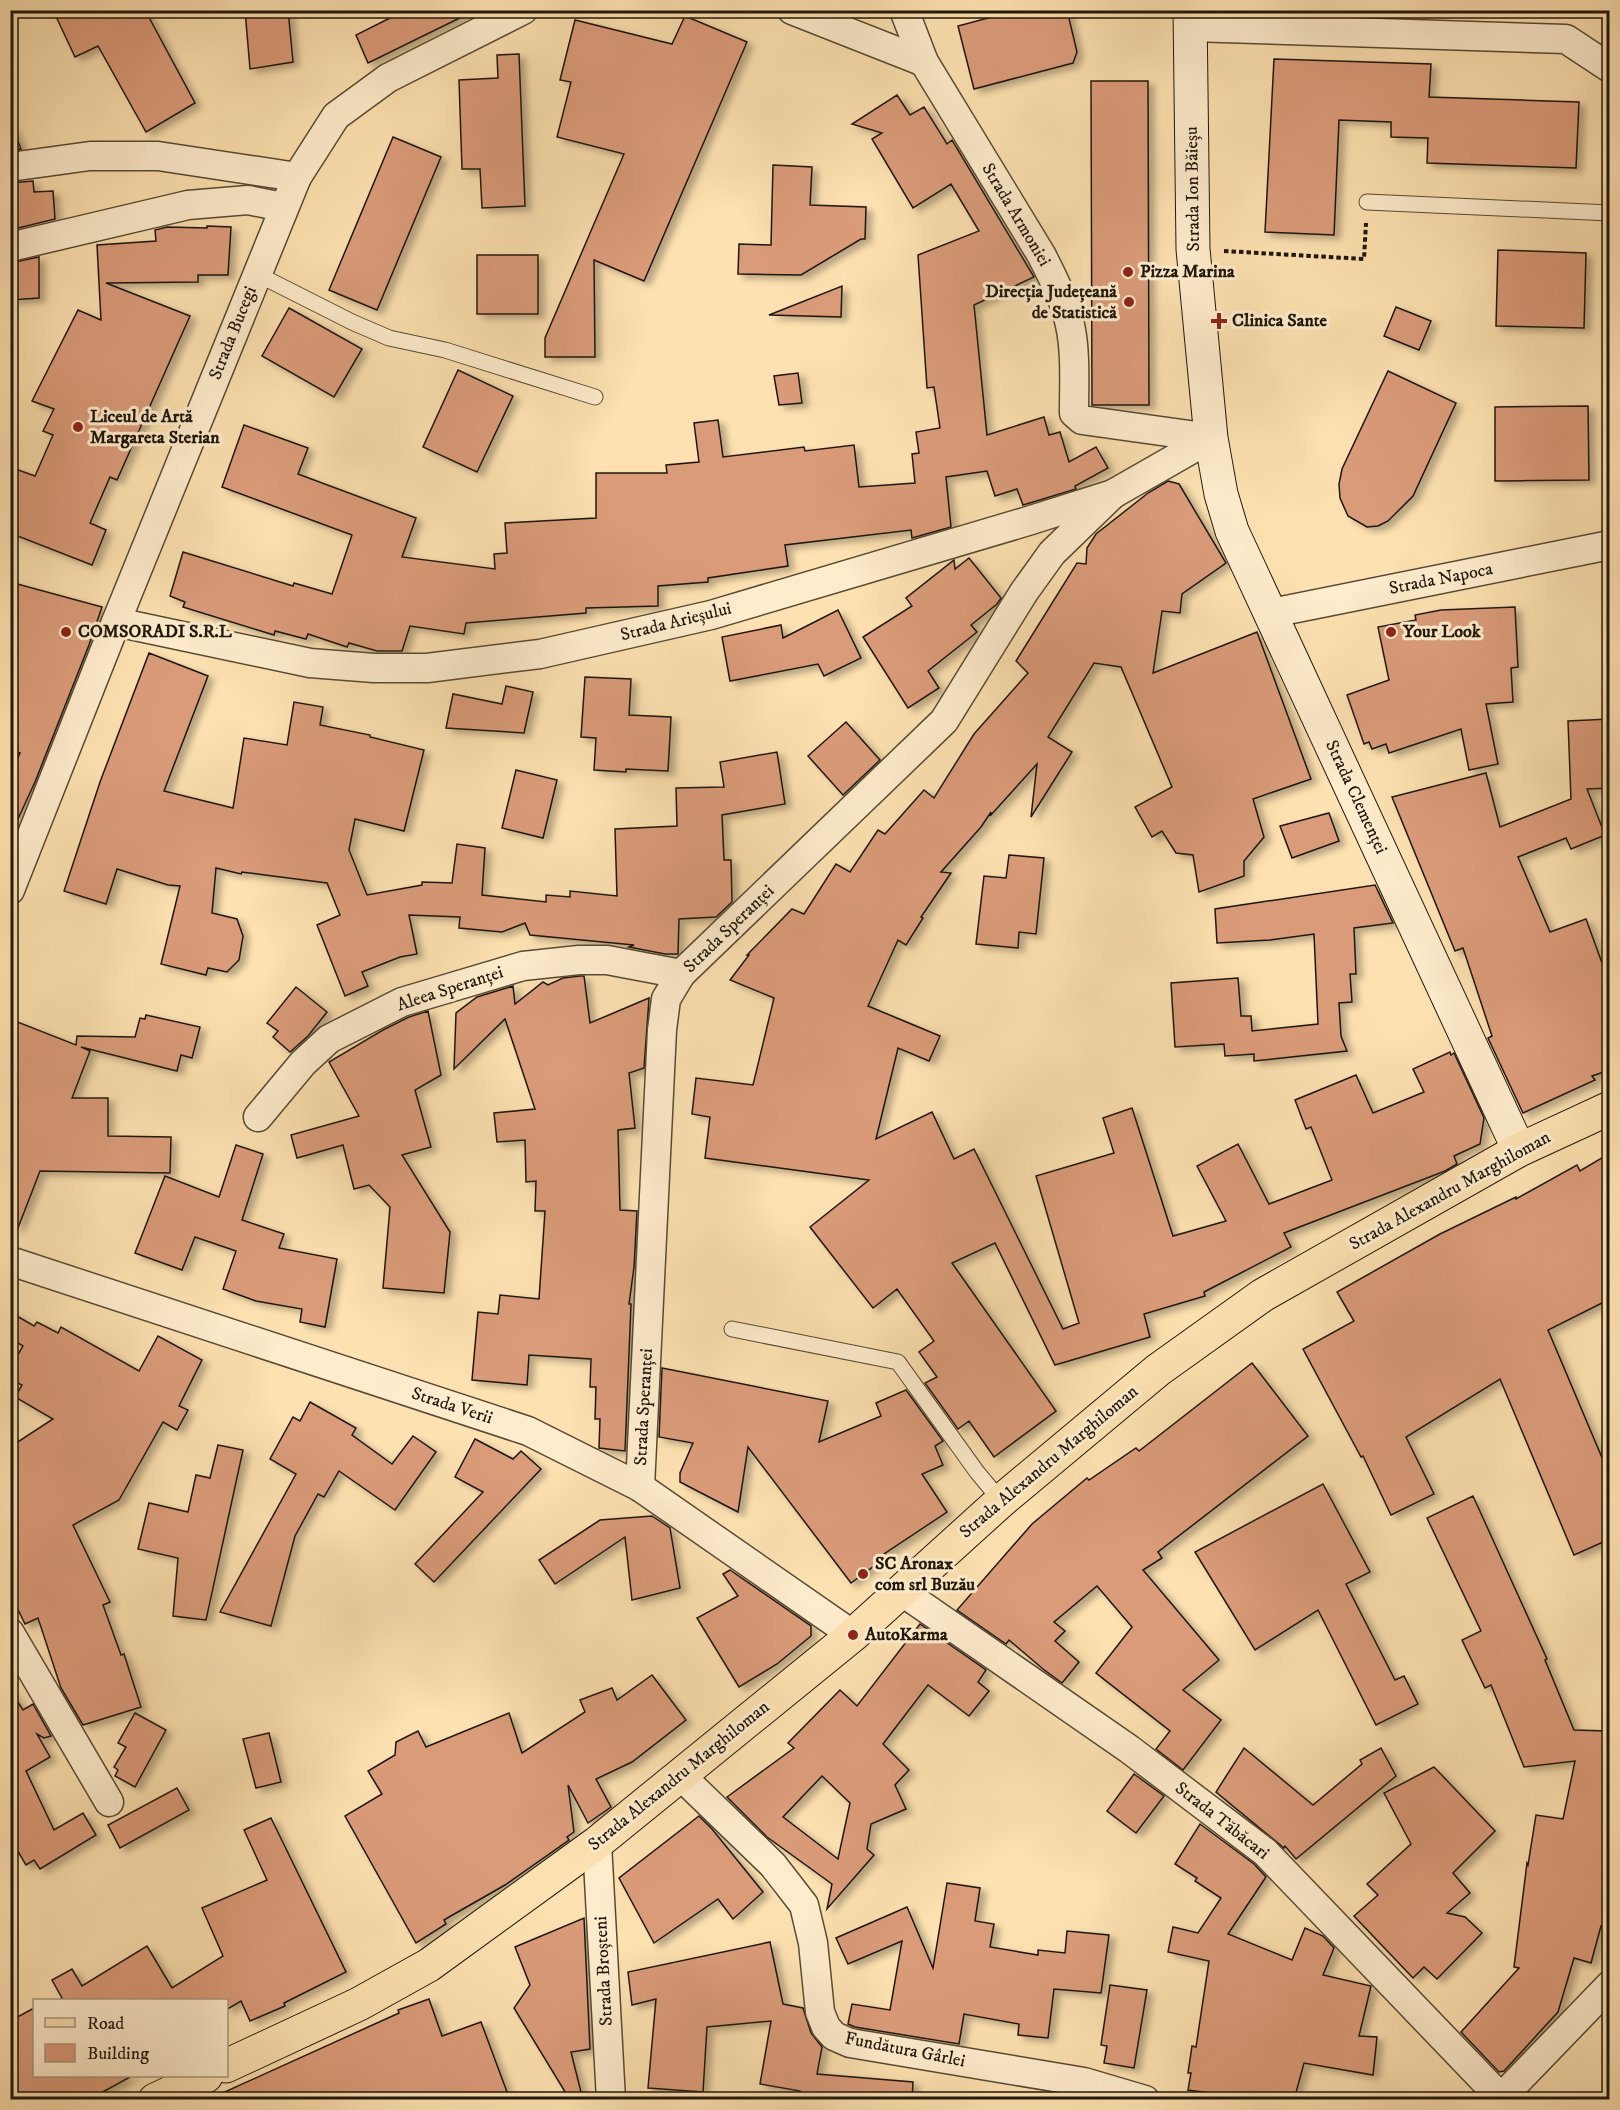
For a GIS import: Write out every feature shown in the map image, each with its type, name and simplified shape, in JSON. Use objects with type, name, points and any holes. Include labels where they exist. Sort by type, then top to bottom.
[{"type":"main road","name":"Strada Alexandru Marghiloman","points":[[228,2065],[359,2004],[429,1965],[597,1843],[853,1635],[1001,1502],[1158,1370],[1263,1294],[1518,1150],[1610,1108]]},
{"type":"main road","points":[[155,2100],[204,2077]]},
{"type":"street","name":"Strada Bucegi","points":[[10,890],[297,177],[336,116],[344,110],[388,78],[523,10]]},
{"type":"street","points":[[792,10],[924,62]]},
{"type":"street","name":"Strada Armoniei","points":[[904,10],[924,62],[1031,238],[1056,284],[1071,325],[1075,379],[1074,413],[1082,420],[1211,438]]},
{"type":"street","points":[[1190,19],[1352,21],[1566,39],[1610,68]]},
{"type":"street","name":"Strada Ion Băieșu","points":[[1190,19],[1193,249],[1211,438]]},
{"type":"street","points":[[10,167],[90,156],[158,156],[297,177]]},
{"type":"street","points":[[10,247],[188,205],[248,200],[283,207]]},
{"type":"street","name":"Strada Arieșului","points":[[116,622],[310,663],[374,668],[427,668],[540,654],[711,615],[1113,494],[1211,438]]},
{"type":"street","name":"Strada Clemenței","points":[[1211,438],[1221,494],[1233,531],[1518,1150]]},
{"type":"street","name":"Strada Speranței","points":[[640,1488],[662,1030],[666,999],[681,974],[944,721],[1024,592],[1052,553],[1113,494]]},
{"type":"street","name":"Strada Napoca","points":[[1272,613],[1610,545]]},
{"type":"street","name":"Aleea Speranței","points":[[258,1117],[303,1063],[329,1039],[402,1002],[523,966],[579,960],[607,960],[681,974]]},
{"type":"street","name":"Strada Verii","points":[[10,1261],[528,1431],[640,1488],[853,1635]]},
{"type":"street","name":"Strada Tăbăcari","points":[[901,1591],[1128,1749],[1265,1852],[1502,2099]]},
{"type":"street","points":[[10,1633],[109,1802]]},
{"type":"street","name":"Fundătura Gârlei","points":[[680,1774],[773,1865],[804,1905],[813,1943],[820,2012],[826,2028],[834,2036],[850,2043],[1084,2082],[1145,2100]]},
{"type":"street","name":"Strada Broșteni","points":[[597,1843],[611,2100]]},
{"type":"street","points":[[1502,2099],[1610,1985]]},
{"type":"lane","points":[[1367,202],[1610,213]]},
{"type":"lane","points":[[257,274],[389,338],[445,350],[595,398]]},
{"type":"lane","points":[[732,1329],[898,1362],[1001,1502]]},
{"type":"path","points":[[1193,249],[1364,259],[1367,202]]},
{"type":"building","points":[[53,10],[145,10],[195,103],[146,132],[98,46],[75,57]]},
{"type":"building","points":[[245,10],[288,10],[293,62],[250,69]]},
{"type":"building","points":[[388,10],[476,10],[368,63],[356,35],[390,18]]},
{"type":"building","points":[[1018,10],[1067,10],[1077,52],[1073,63],[974,89],[958,26]]},
{"type":"building","points":[[685,16],[747,42],[644,281],[594,260],[595,357],[545,357],[545,338],[624,154],[557,137],[571,82],[560,80],[575,20],[672,44]]},
{"type":"building","points":[[519,54],[525,206],[482,208],[480,169],[462,169],[459,80],[498,78],[497,55]]},
{"type":"building","points":[[1274,59],[1431,64],[1429,97],[1579,102],[1576,168],[1427,163],[1428,138],[1391,137],[1391,122],[1339,120],[1334,235],[1265,232]]},
{"type":"building","points":[[1091,81],[1148,81],[1149,405],[1092,405]]},
{"type":"building","points":[[897,95],[910,115],[924,107],[947,144],[952,140],[1034,277],[974,305],[987,435],[1044,417],[1049,435],[1060,432],[1069,462],[1096,447],[1108,468],[1075,486],[1076,489],[1023,505],[1017,489],[995,496],[987,471],[946,477],[951,527],[912,538],[911,530],[785,545],[788,566],[708,578],[708,582],[658,586],[658,606],[586,608],[586,613],[466,623],[464,634],[410,626],[402,651],[377,651],[349,643],[347,647],[308,634],[306,639],[275,631],[274,635],[183,607],[185,602],[170,596],[183,552],[293,586],[294,583],[332,594],[352,535],[222,487],[244,425],[308,448],[298,474],[416,518],[402,557],[495,569],[494,554],[507,553],[505,523],[596,518],[596,473],[667,473],[666,465],[699,462],[694,423],[718,420],[723,457],[804,447],[805,451],[854,445],[859,487],[915,483],[912,454],[919,453],[916,432],[940,428],[934,387],[927,388],[918,255],[979,231],[951,184],[913,208],[872,139],[882,133],[852,124]]},
{"type":"building","points":[[13,128],[21,149],[10,150],[10,129]]},
{"type":"building","points":[[393,137],[441,157],[377,310],[329,290]]},
{"type":"building","points":[[773,165],[812,167],[810,205],[866,207],[865,239],[861,239],[801,275],[738,274],[739,244],[771,245]]},
{"type":"building","points":[[33,181],[34,192],[53,191],[55,219],[10,230],[10,183]]},
{"type":"building","name":"Liceul de Artă Margareta Sterian","points":[[207,226],[231,227],[228,275],[198,275],[198,282],[106,283],[190,316],[117,480],[110,477],[90,523],[106,530],[92,565],[10,533],[10,467],[35,476],[53,435],[43,431],[54,409],[32,401],[78,310],[101,320],[97,245],[156,241],[155,230],[167,227],[207,228]]},
{"type":"building","points":[[1498,250],[1586,253],[1584,328],[1496,326]]},
{"type":"building","points":[[477,255],[538,255],[538,314],[477,314]]},
{"type":"building","points":[[39,257],[39,298],[10,300],[10,263]]},
{"type":"building","points":[[842,286],[841,317],[769,315]]},
{"type":"building","points":[[1396,307],[1431,321],[1419,350],[1384,336]]},
{"type":"building","points":[[289,308],[362,349],[334,397],[262,356]]},
{"type":"building","points":[[458,370],[513,396],[477,472],[423,447]]},
{"type":"building","points":[[1388,371],[1456,403],[1413,496],[1388,521],[1378,526],[1367,527],[1348,516],[1340,498],[1339,484],[1342,469]]},
{"type":"building","points":[[798,373],[802,403],[779,405],[774,376]]},
{"type":"building","points":[[1588,406],[1589,480],[1495,481],[1495,407]]},
{"type":"building","points":[[1168,481],[1179,484],[1226,563],[1182,594],[1180,613],[1162,611],[1153,673],[1257,632],[1311,779],[1253,799],[1264,837],[1244,861],[1244,876],[1199,892],[1193,855],[1176,853],[1162,831],[1152,837],[1135,807],[1172,787],[1121,667],[1094,663],[1048,737],[1072,752],[1031,817],[1037,764],[990,816],[991,812],[981,827],[941,872],[951,873],[921,917],[923,918],[906,945],[898,940],[868,1006],[940,1036],[929,1061],[898,1048],[876,1139],[932,1112],[954,1159],[974,1149],[1063,1329],[1079,1323],[1036,1176],[1114,1153],[1103,1118],[1132,1108],[1173,1236],[1226,1221],[1197,1166],[1238,1144],[1269,1204],[1332,1180],[1311,1127],[1306,1129],[1295,1100],[1356,1075],[1373,1113],[1424,1092],[1413,1069],[1450,1052],[1451,1055],[1454,1053],[1484,1118],[1480,1144],[1454,1156],[1457,1164],[1445,1171],[1284,1233],[1291,1247],[1204,1292],[1205,1296],[1144,1314],[1150,1337],[1055,1365],[995,1243],[952,1263],[1056,1411],[994,1457],[969,1421],[958,1429],[925,1383],[937,1377],[919,1352],[934,1341],[897,1289],[873,1308],[810,1227],[869,1180],[705,1158],[710,1117],[692,1114],[696,1078],[753,1085],[774,998],[730,980],[749,955],[747,955],[792,909],[804,914],[836,864],[850,872],[878,830],[885,834],[924,790],[934,798],[974,734],[1028,673],[1016,661],[1077,563],[1086,564],[1087,548],[1096,534],[1148,493]]},
{"type":"building","points":[[969,558],[1001,598],[971,625],[977,632],[928,671],[939,688],[908,708],[863,637],[912,606],[906,598],[954,560],[955,569]]},
{"type":"building","points":[[10,582],[102,607],[35,782],[10,836],[10,775],[20,753],[10,749]]},
{"type":"building","points":[[1515,607],[1518,667],[1511,668],[1513,702],[1486,704],[1498,764],[1469,770],[1461,729],[1389,753],[1386,744],[1372,749],[1369,742],[1364,744],[1347,695],[1389,680],[1378,627],[1416,620],[1415,615],[1441,610]]},
{"type":"building","points":[[838,610],[861,658],[824,676],[818,664],[730,681],[722,637],[781,625],[783,638]]},
{"type":"building","points":[[149,653],[208,676],[164,791],[233,808],[244,738],[287,745],[294,702],[323,707],[320,725],[370,735],[370,737],[424,750],[404,831],[355,819],[349,850],[367,895],[422,885],[422,882],[452,883],[457,844],[485,848],[482,895],[546,902],[546,895],[570,897],[570,891],[617,896],[615,829],[677,826],[676,788],[724,787],[720,762],[777,752],[785,804],[722,815],[724,860],[731,860],[732,902],[716,917],[679,919],[678,954],[665,954],[629,947],[634,945],[530,935],[525,923],[502,932],[459,928],[460,917],[409,915],[417,954],[400,957],[362,972],[368,986],[345,996],[317,925],[340,915],[327,883],[242,872],[241,874],[216,868],[212,913],[237,919],[243,936],[239,960],[227,972],[208,968],[206,975],[161,964],[180,886],[168,885],[117,869],[106,904],[64,891],[100,782]]},
{"type":"building","points":[[585,677],[631,679],[629,715],[671,717],[668,771],[594,770],[596,738],[581,737]]},
{"type":"building","points":[[506,686],[533,692],[524,733],[446,728],[453,694],[502,704]]},
{"type":"building","points":[[1610,719],[1610,788],[1587,789],[1605,835],[1571,849],[1566,838],[1518,857],[1550,932],[1586,919],[1610,985],[1610,1070],[1592,1076],[1595,1080],[1523,1113],[1488,1038],[1492,1036],[1463,948],[1455,951],[1392,797],[1486,773],[1500,827],[1571,799],[1568,721]]},
{"type":"building","points":[[846,722],[880,760],[843,795],[808,756]]},
{"type":"building","points":[[516,770],[557,780],[543,838],[502,828]]},
{"type":"building","points":[[1329,813],[1339,841],[1292,858],[1280,826]]},
{"type":"building","points":[[1009,855],[1044,858],[1036,934],[1019,932],[1018,948],[976,944],[984,876],[1006,878]]},
{"type":"building","points":[[1375,885],[1393,923],[1354,928],[1356,974],[1350,974],[1352,1002],[1339,1003],[1341,1036],[1347,1051],[1254,1061],[1254,1054],[1225,1056],[1224,1044],[1175,1047],[1171,983],[1238,978],[1241,1016],[1251,1016],[1252,1031],[1318,1024],[1314,934],[1270,940],[1217,943],[1215,909]]},
{"type":"building","points":[[584,976],[590,1023],[649,998],[644,1068],[629,1073],[635,1128],[618,1130],[620,1210],[637,1211],[634,1267],[629,1304],[631,1304],[625,1451],[599,1448],[600,1419],[595,1419],[596,1387],[590,1387],[591,1359],[529,1355],[527,1385],[472,1380],[478,1312],[498,1314],[500,1295],[539,1299],[545,1211],[535,1211],[536,1181],[526,1182],[525,1140],[497,1142],[494,1113],[535,1109],[505,1019],[454,1069],[456,1013],[477,997],[513,986],[515,1004],[543,982],[548,985],[563,978]]},
{"type":"building","points":[[296,987],[327,1012],[308,1036],[290,1052],[273,1037],[278,1031],[267,1023]]},
{"type":"building","points":[[428,1011],[441,1075],[415,1090],[431,1147],[402,1155],[450,1232],[444,1293],[383,1288],[390,1207],[369,1185],[354,1189],[343,1145],[297,1158],[291,1135],[359,1116],[329,1062],[383,1030],[409,1017]]},
{"type":"building","points":[[146,1015],[200,1027],[192,1058],[181,1055],[177,1071],[81,1047],[90,1051],[72,1098],[108,1098],[108,1136],[171,1137],[170,1173],[40,1171],[18,1228],[15,1227],[18,1099],[10,1096],[10,1019],[76,1045],[77,1036],[135,1037],[140,1018],[145,1019]]},
{"type":"building","points":[[236,1145],[263,1154],[242,1220],[284,1234],[279,1248],[337,1259],[325,1327],[300,1322],[302,1309],[256,1301],[223,1289],[236,1251],[195,1237],[182,1270],[135,1253],[165,1176],[219,1197]]},
{"type":"building","points":[[1610,1153],[1610,1299],[1548,1330],[1603,1460],[1610,1457],[1610,1539],[1574,1555],[1500,1379],[1406,1437],[1434,1494],[1391,1515],[1363,1456],[1361,1457],[1303,1349],[1354,1321],[1337,1292],[1440,1234],[1516,1197],[1516,1199],[1577,1165],[1580,1171]]},
{"type":"building","points":[[10,1312],[34,1326],[37,1322],[58,1333],[61,1327],[139,1371],[158,1336],[202,1360],[179,1406],[188,1410],[177,1430],[163,1422],[119,1500],[73,1525],[110,1602],[103,1605],[121,1655],[124,1654],[141,1707],[83,1725],[61,1688],[38,1618],[25,1624],[10,1593],[10,1447],[53,1419],[15,1397],[22,1385],[10,1379],[10,1368],[23,1346],[10,1338]]},
{"type":"building","points":[[1252,1363],[1308,1436],[1158,1552],[1162,1558],[1143,1570],[1219,1660],[1183,1690],[1221,1720],[1183,1770],[1156,1749],[1170,1731],[1096,1673],[1132,1627],[1097,1586],[1054,1622],[1065,1631],[1055,1641],[1079,1662],[1062,1683],[1009,1640],[1006,1644],[957,1610],[1032,1524],[1087,1478],[1089,1480],[1136,1448],[1139,1451]]},
{"type":"building","points":[[662,1368],[828,1401],[819,1442],[881,1416],[876,1403],[906,1390],[943,1441],[935,1446],[943,1465],[922,1474],[947,1512],[884,1554],[886,1557],[851,1583],[748,1447],[738,1512],[680,1482],[680,1473],[693,1443],[659,1437]]},
{"type":"building","points":[[310,1402],[356,1428],[352,1435],[392,1464],[413,1436],[436,1452],[395,1510],[339,1471],[324,1497],[318,1494],[295,1536],[271,1626],[220,1612],[296,1474],[270,1459],[293,1417],[300,1421]]},
{"type":"building","points":[[475,1439],[513,1459],[521,1451],[541,1469],[434,1582],[415,1564],[483,1492],[455,1477]]},
{"type":"building","points":[[218,1445],[243,1450],[206,1620],[173,1616],[178,1558],[138,1549],[149,1503],[188,1512],[196,1475],[210,1478]]},
{"type":"building","points":[[1323,1484],[1370,1572],[1346,1584],[1395,1680],[1404,1676],[1418,1704],[1376,1725],[1318,1610],[1255,1650],[1195,1552]]},
{"type":"building","points":[[1473,1496],[1547,1659],[1545,1660],[1574,1730],[1607,1731],[1610,1749],[1610,1906],[1605,1927],[1601,1926],[1591,1963],[1574,1958],[1558,2012],[1504,2071],[1499,2072],[1461,2032],[1519,1968],[1514,1967],[1527,1863],[1528,1865],[1536,1815],[1563,1819],[1575,1761],[1524,1767],[1491,1685],[1485,1688],[1462,1640],[1481,1631],[1427,1518]]},
{"type":"building","points":[[652,1516],[670,1528],[680,1588],[632,1600],[625,1537],[555,1584],[539,1560],[600,1520]]},
{"type":"building","points":[[730,1570],[811,1626],[811,1636],[777,1664],[739,1687],[697,1618],[738,1596],[723,1574]]},
{"type":"building","points":[[920,1624],[986,1670],[978,1682],[989,1691],[969,1716],[928,1685],[883,1744],[909,1770],[895,1785],[906,1809],[871,1824],[867,1849],[874,1855],[827,1909],[832,1884],[767,1837],[727,1797],[794,1748],[788,1743],[840,1690],[857,1706]],"holes":[[[822,1776],[850,1803],[838,1859],[783,1817]]]},
{"type":"building","points":[[652,1675],[686,1720],[632,1762],[596,1779],[611,1807],[588,1823],[568,1785],[574,1832],[567,1837],[569,1840],[505,1885],[444,1920],[446,1924],[416,1943],[345,1816],[382,1794],[368,1771],[395,1755],[396,1742],[418,1731],[426,1747],[509,1713],[522,1753],[585,1712],[580,1700],[612,1688],[617,1700]]},
{"type":"building","points":[[10,1690],[23,1710],[33,1704],[51,1736],[44,1738],[37,1734],[50,1757],[26,1771],[54,1830],[83,1813],[96,1835],[40,1869],[34,1860],[26,1865],[10,1838]]},
{"type":"building","points":[[135,1713],[166,1730],[135,1787],[115,1776],[118,1770],[114,1767],[126,1747],[118,1743]]},
{"type":"building","points":[[269,1733],[281,1782],[256,1788],[243,1739]]},
{"type":"building","points":[[1244,1748],[1313,1805],[1362,1764],[1360,1760],[1381,1748],[1396,1776],[1296,1859],[1285,1846],[1284,1848],[1216,1792]]},
{"type":"building","points":[[1434,1767],[1495,1831],[1453,1873],[1470,1893],[1447,1913],[1465,1917],[1482,1933],[1437,1979],[1424,1967],[1413,1978],[1354,1916],[1378,1895],[1367,1884],[1411,1844],[1384,1793]]},
{"type":"building","points":[[1134,1774],[1164,1796],[1136,1833],[1107,1811]]},
{"type":"building","points":[[177,1788],[189,1810],[120,1848],[108,1825]]},
{"type":"building","points":[[699,1816],[763,1892],[733,1919],[718,1899],[654,1943],[619,1878]]},
{"type":"building","points":[[271,1818],[346,1972],[284,2003],[285,2006],[250,2021],[241,2001],[228,2009],[228,1999],[61,1999],[52,1980],[72,1969],[82,1986],[147,1946],[172,1988],[223,1956],[202,1908],[267,1880],[244,1830]]},
{"type":"building","points":[[1200,1824],[1254,1864],[1266,1877],[1228,1934],[1292,1960],[1305,1928],[1323,1936],[1334,1948],[1323,1975],[1371,1986],[1359,2036],[1377,2037],[1373,2075],[1304,2063],[1294,2100],[1216,2100],[1217,2094],[1188,2090],[1192,2046],[1196,2047],[1209,1961],[1168,1952],[1173,1927],[1198,1933],[1221,1898],[1195,1881],[1197,1878],[1175,1864]]},
{"type":"building","points":[[947,1883],[980,1888],[975,1921],[994,1924],[990,1947],[1038,1955],[1038,1950],[1065,1953],[1067,1931],[1109,1935],[1101,1993],[1054,1989],[1048,2038],[1018,2035],[1019,2024],[964,2014],[959,2044],[848,2024],[852,2004],[890,2010],[902,1941],[848,1964],[836,1938],[907,1907],[933,1968]]},
{"type":"building","points":[[584,1918],[590,2049],[571,2052],[583,2100],[570,2100],[514,2008],[530,1985],[515,1947]]},
{"type":"building","points":[[770,1942],[783,2004],[803,2008],[811,2033],[822,2047],[817,2074],[913,2082],[912,2100],[798,2100],[800,2091],[760,2084],[771,2021],[707,2027],[703,2092],[648,2088],[656,1999],[632,2005],[628,1972]]},
{"type":"building","points":[[1110,1985],[1147,1990],[1134,2068],[1104,2063],[1107,2046],[1101,2045]]},
{"type":"building","points":[[429,1999],[442,2036],[481,2022],[510,2100],[207,2100],[399,2013],[398,2010]]},
{"type":"building","points":[[33,2009],[33,2077],[130,2077],[88,2100],[10,2100],[10,2021]]},
{"type":"place","name":"Pizza Marina","points":[[1128,272]]},
{"type":"place","name":"Direcția Județeană de Statistică","points":[[1129,302]]},
{"type":"place","name":"Clinica Sante","points":[[1219,321]]},
{"type":"place","name":"Liceul de Artă Margareta Sterian","points":[[78,427]]},
{"type":"place","name":"COMSORADI S.R.L","points":[[66,632]]},
{"type":"place","name":"Your Look","points":[[1391,632]]},
{"type":"place","name":"SC Aronax com srl Buzău","points":[[863,1574]]},
{"type":"place","name":"AutoKarma","points":[[853,1635]]}]
